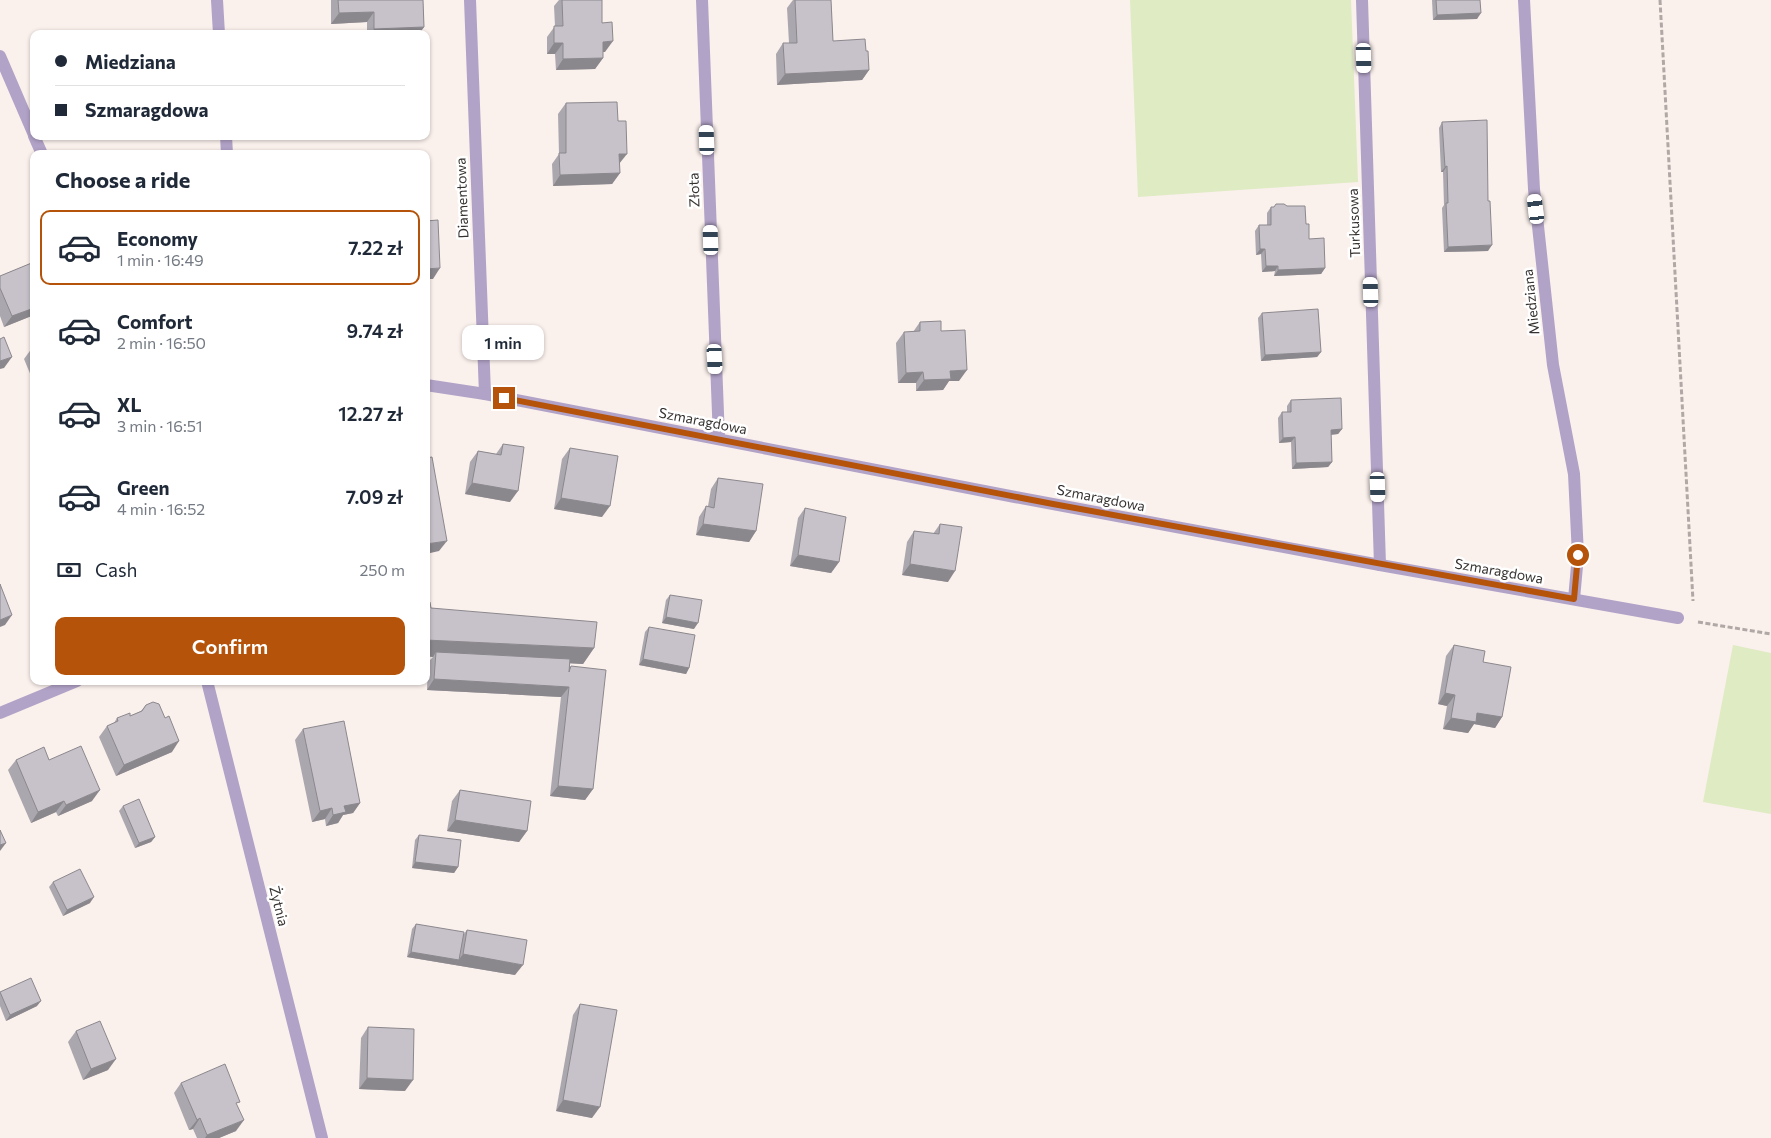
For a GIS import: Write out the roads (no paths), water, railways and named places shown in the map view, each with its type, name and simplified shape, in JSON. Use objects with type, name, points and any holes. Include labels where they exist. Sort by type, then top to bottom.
[{"type":"street","points":[[217,0],[219,30]]},
{"type":"street","name":"Diamentowa","points":[[470,0],[485,394]]},
{"type":"street","name":"Złota","points":[[702,0],[718,439]]},
{"type":"street","name":"Turkusowa","points":[[1362,0],[1380,565]]},
{"type":"street","name":"Miedziana","points":[[1524,0],[1534,189],[1554,365],[1574,474],[1578,555],[1574,599]]},
{"type":"street","points":[[0,56],[30,126]]},
{"type":"street","name":"Szmaragdowa","points":[[430,386],[485,394],[1024,499],[1678,618]]},
{"type":"street","points":[[0,713],[67,685]]},
{"type":"street","name":"Żytnia","points":[[208,685],[322,1138]]}]
